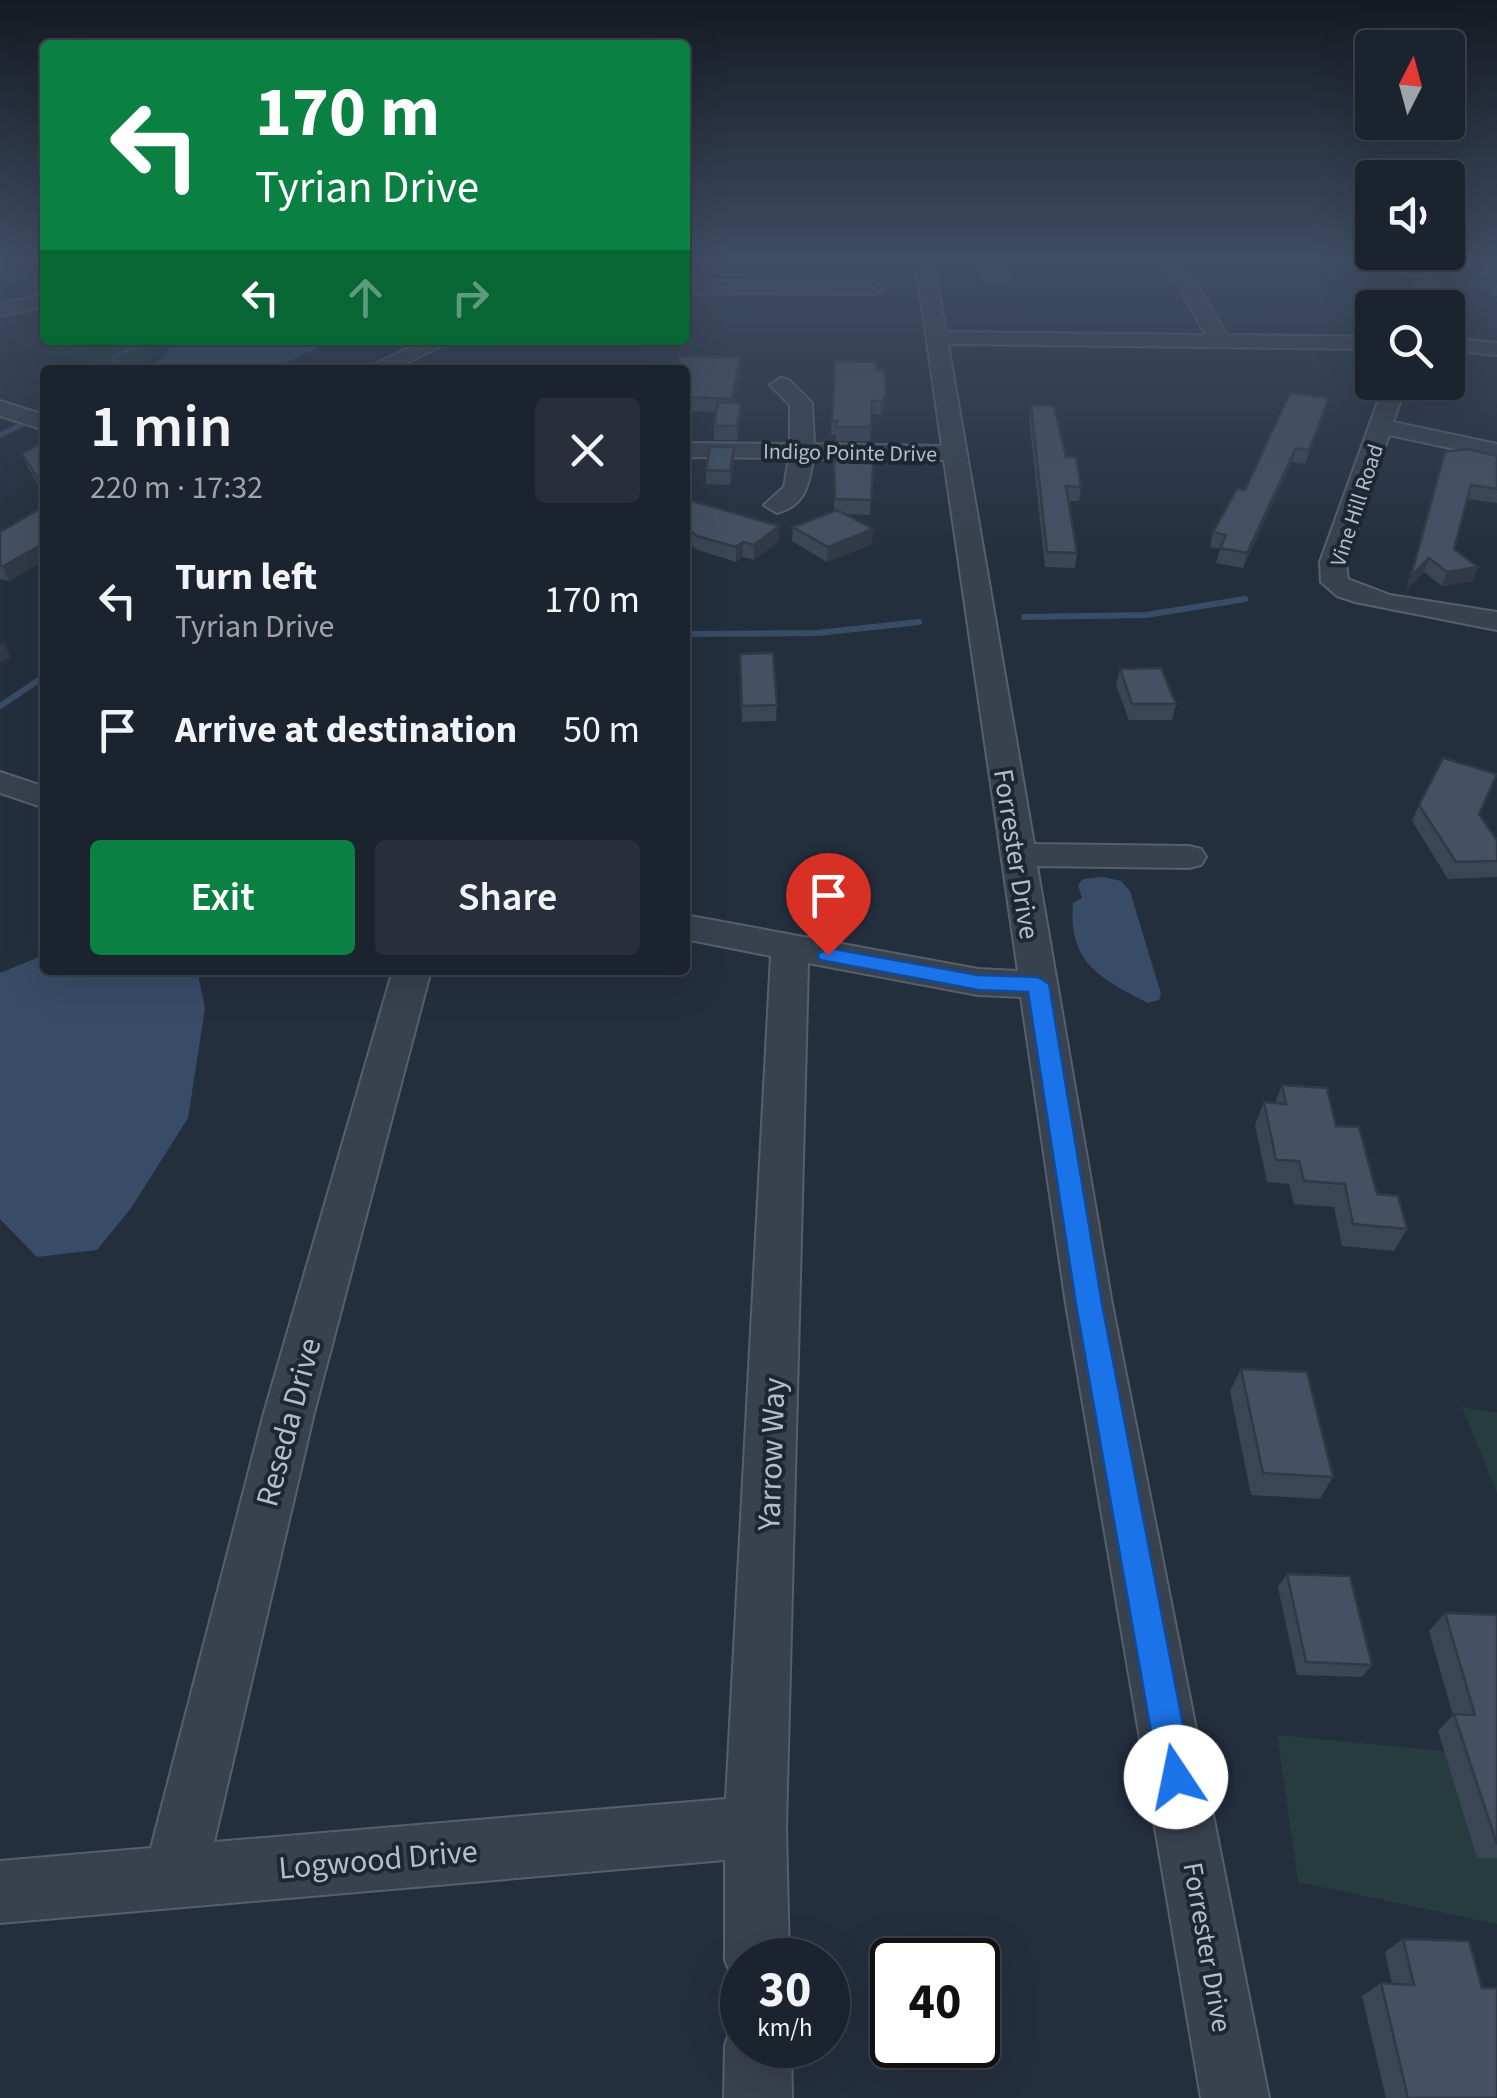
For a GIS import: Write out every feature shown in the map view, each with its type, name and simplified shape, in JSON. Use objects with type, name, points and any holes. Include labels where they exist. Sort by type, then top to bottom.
[{"type":"street","name":"Forrester Drive","points":[[942,356],[1017,855],[1096,1342],[1235,2098]]},
{"type":"street","points":[[777,506],[796,490],[802,451],[801,403],[782,385]]},
{"type":"street","name":"Vine Hill Road","points":[[1390,400],[1333,562],[1335,582],[1344,590],[1368,598],[1497,621]]},
{"type":"street","points":[[0,408],[40,421]]},
{"type":"street","points":[[1382,426],[1497,451]]},
{"type":"street","name":"Indigo Pointe Drive","points":[[690,450],[956,453]]},
{"type":"street","points":[[0,782],[40,796]]},
{"type":"street","points":[[1017,855],[1189,858]]},
{"type":"street","points":[[690,928],[978,982],[1038,984]]},
{"type":"street","name":"Yarrow Way","points":[[757,1938],[756,1827],[790,948]]},
{"type":"street","name":"Reseda Drive","points":[[175,1877],[289,1413],[411,975]]},
{"type":"street","name":"Logwood Drive","points":[[0,1892],[756,1827]]},
{"type":"street","points":[[758,2068],[758,2098]]},
{"type":"green space","points":[[61,356],[153,356],[144,365],[100,365]]},
{"type":"green space","points":[[1462,1407],[1497,1413],[1497,1493]]},
{"type":"green space","points":[[1277,1735],[1497,1756],[1497,1924],[1298,1882]]},
{"type":"water","points":[[163,356],[300,356],[280,365],[155,365]]},
{"type":"water","points":[[1103,877],[1121,881],[1130,891],[1161,994],[1159,1000],[1148,1003],[1115,985],[1082,954],[1073,923],[1073,903],[1082,898],[1078,885],[1083,879]]},
{"type":"water","points":[[40,957],[40,975],[198,975],[205,1008],[188,1118],[131,1208],[97,1250],[37,1257],[0,1219],[0,973]]},
{"type":"building","points":[[680,356],[740,358],[732,399],[690,397],[690,365],[672,365],[678,363]]},
{"type":"building","points":[[835,361],[876,362],[876,370],[885,370],[886,396],[882,401],[872,401],[871,427],[836,427],[837,421],[832,421]]},
{"type":"building","points":[[1290,393],[1329,398],[1309,450],[1296,448],[1247,553],[1220,548],[1226,535],[1213,532],[1237,489],[1245,490]]},
{"type":"building","points":[[718,402],[741,403],[737,426],[714,426]]},
{"type":"building","points":[[1031,405],[1054,406],[1066,457],[1076,457],[1081,487],[1066,486],[1077,553],[1047,552]]},
{"type":"building","points":[[40,444],[40,481],[22,454]]},
{"type":"building","points":[[710,447],[734,447],[730,471],[706,470]]},
{"type":"building","points":[[834,449],[869,449],[869,453],[874,453],[871,500],[835,499]]},
{"type":"building","points":[[1467,449],[1497,456],[1497,489],[1471,485],[1454,549],[1478,567],[1447,572],[1429,558],[1411,576],[1445,452]]},
{"type":"building","points":[[690,500],[779,526],[754,545],[743,542],[736,547],[697,536],[690,530]]},
{"type":"building","points":[[40,509],[40,546],[3,566],[0,532]]},
{"type":"building","points":[[837,510],[873,529],[828,547],[793,527]]},
{"type":"building","points":[[773,653],[777,705],[742,706],[740,654]]},
{"type":"building","points":[[1161,668],[1176,704],[1132,704],[1120,669]]},
{"type":"building","points":[[1443,758],[1497,774],[1479,814],[1497,840],[1497,861],[1456,862],[1419,805]]},
{"type":"building","points":[[1282,1085],[1327,1088],[1336,1126],[1359,1127],[1377,1194],[1398,1196],[1407,1229],[1353,1224],[1345,1184],[1304,1181],[1299,1161],[1276,1160],[1264,1102],[1286,1104]]},
{"type":"building","points":[[1241,1369],[1307,1372],[1333,1477],[1263,1473]]},
{"type":"building","points":[[1287,1574],[1350,1576],[1372,1665],[1306,1662]]},
{"type":"building","points":[[1445,1613],[1497,1615],[1497,1844],[1454,1714],[1475,1715]]},
{"type":"building","points":[[1403,1939],[1469,1941],[1482,1988],[1497,1988],[1497,2098],[1408,2098],[1381,1983],[1414,1985]]},
{"type":"waterway","points":[[115,356],[118,365]]},
{"type":"waterway","points":[[0,435],[21,425]]},
{"type":"waterway","points":[[1024,617],[1146,615],[1245,599]]},
{"type":"waterway","points":[[690,634],[818,633],[919,622]]},
{"type":"waterway","points":[[0,706],[40,679]]},
{"type":"route","points":[[828,955],[978,982],[1038,984],[1089,1304],[1176,1777]]}]
